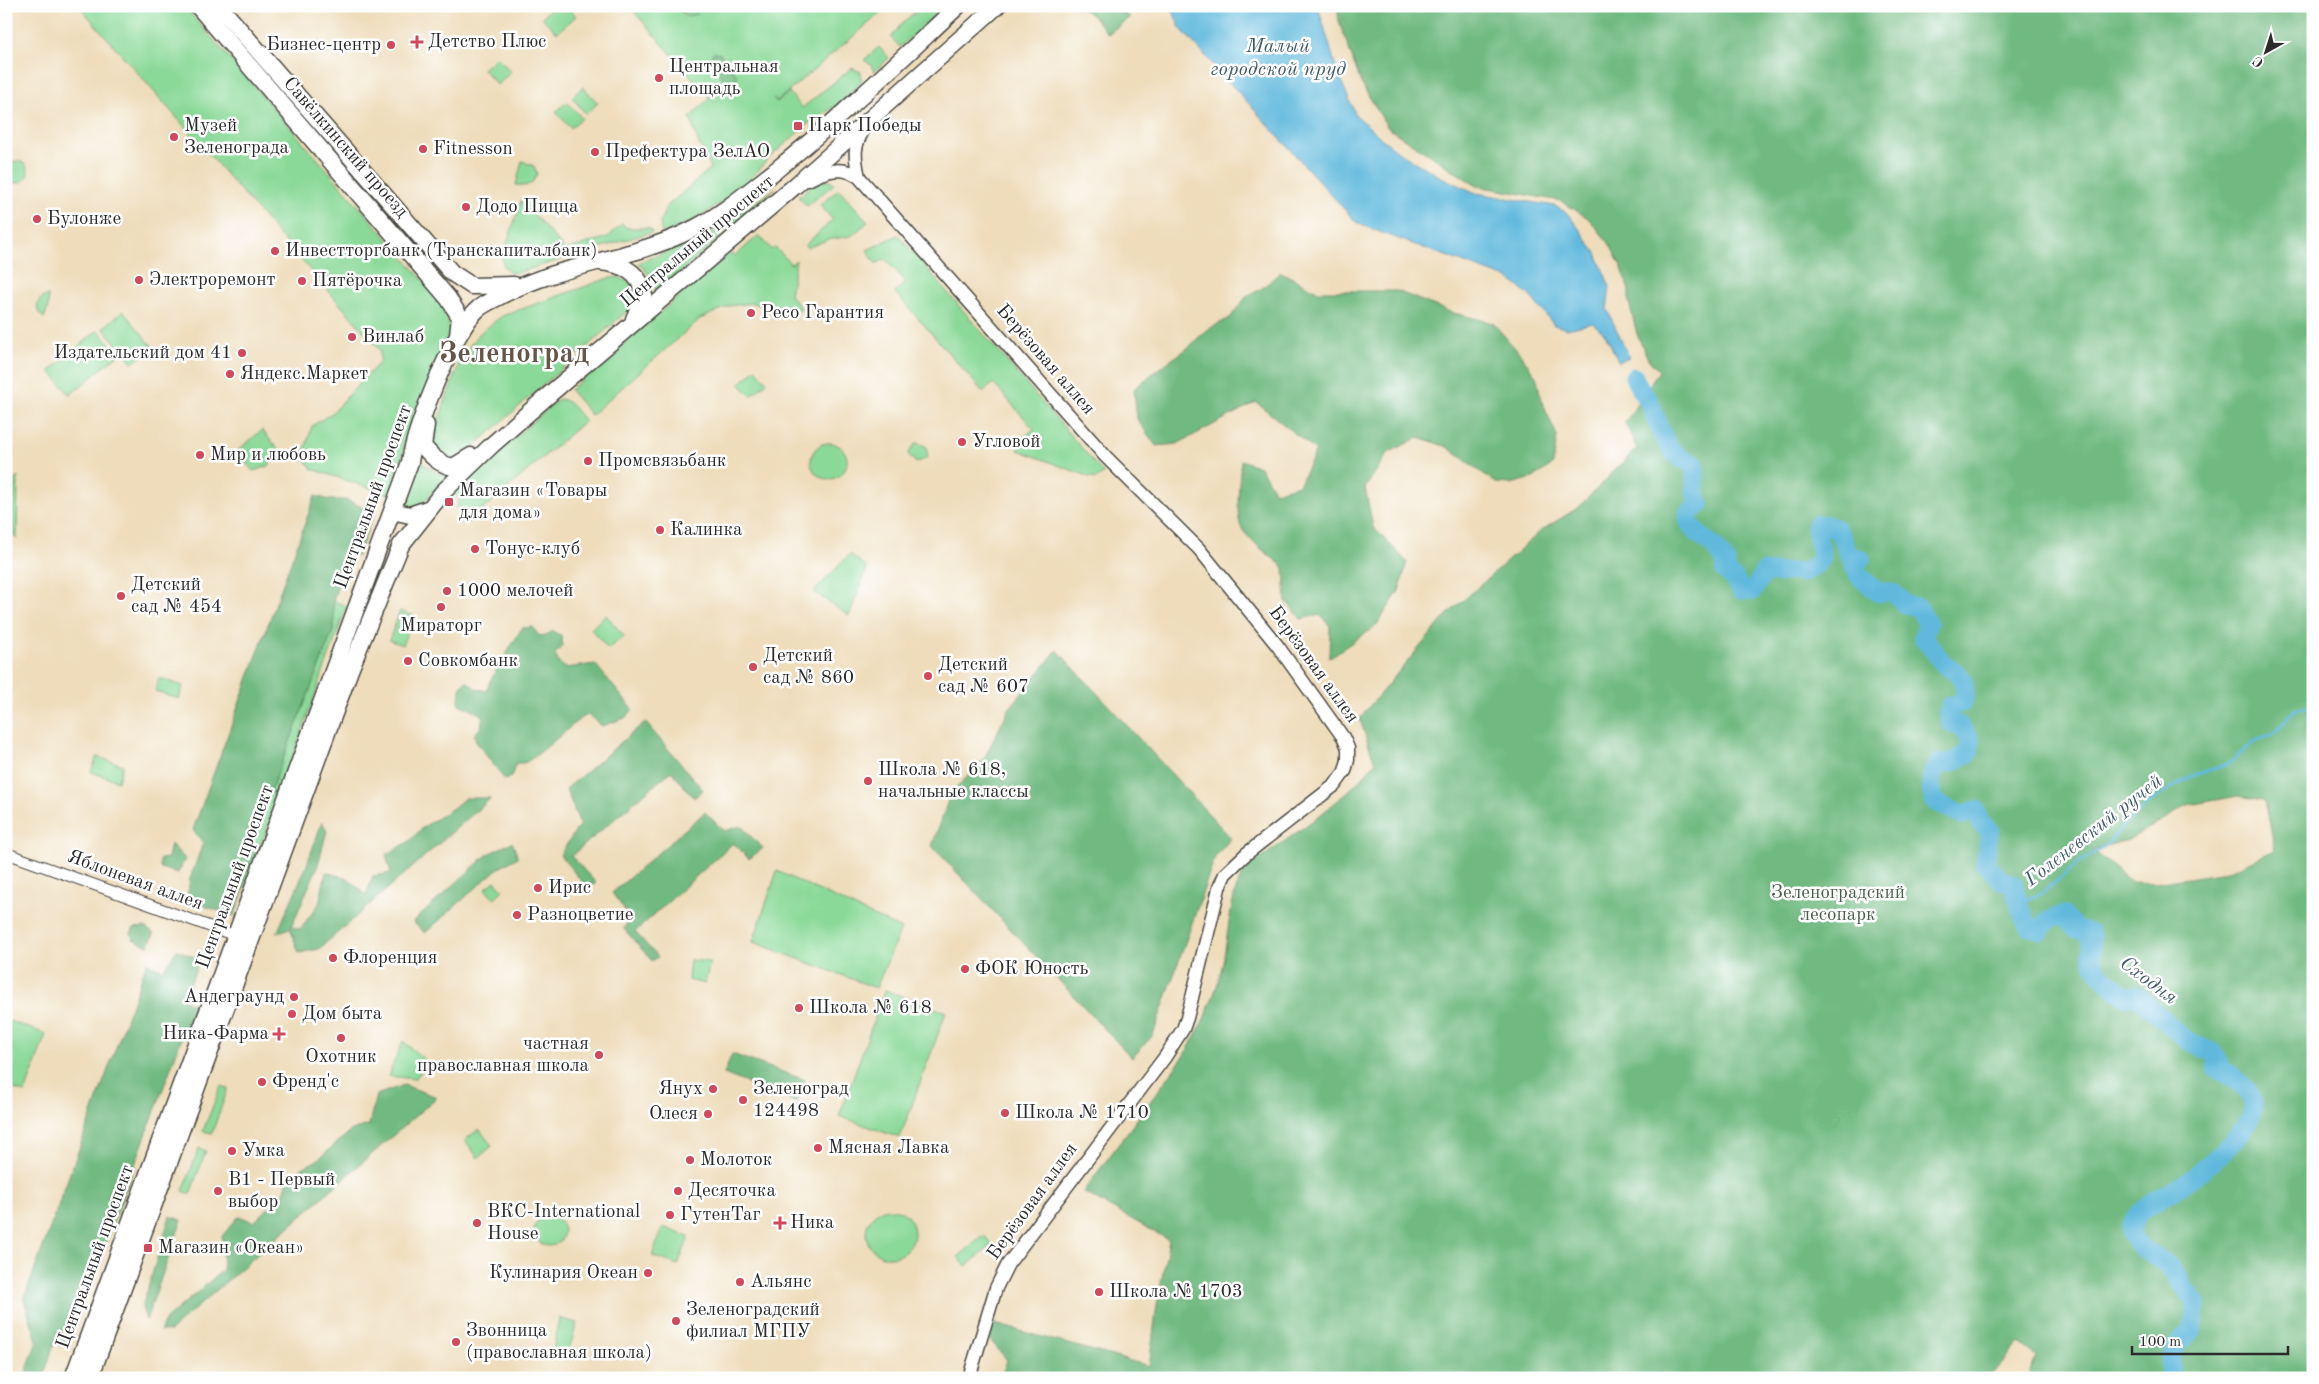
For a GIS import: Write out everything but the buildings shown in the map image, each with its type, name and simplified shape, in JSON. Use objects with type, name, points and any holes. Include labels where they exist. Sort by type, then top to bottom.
[{"type":"main road","name":"Савёлкинский проезд","points":[[198,6],[448,298],[460,317],[458,336]]},
{"type":"main road","name":"Савёлкинский проезд","points":[[219,6],[452,274],[472,286],[522,285]]},
{"type":"main road","name":"Центральный проспект","points":[[73,1378],[191,1077],[252,941],[279,842],[410,462],[412,445],[433,389],[458,336],[479,309],[522,285],[662,242],[695,228],[734,203],[812,141],[958,6]]},
{"type":"main road","name":"Центральный проспект","points":[[90,1378],[191,1077],[235,936],[279,842],[395,556],[406,537],[431,507],[493,444],[796,185],[997,6]]},
{"type":"main road","name":"Центральный проспект","points":[[594,262],[622,267],[639,279],[644,296],[637,315],[626,329]]},
{"type":"main road","name":"Центральный проспект","points":[[433,389],[433,404],[423,432],[423,446],[432,458],[443,465],[453,467],[493,444]]},
{"type":"main road","points":[[392,511],[410,515],[431,507]]},
{"type":"street","points":[[859,177],[854,157],[856,147],[862,132],[875,114]]},
{"type":"street","points":[[796,185],[823,172],[833,170],[843,170],[859,177]]},
{"type":"street","name":"Берёзовая аллея","points":[[859,177],[1106,457],[1184,532],[1215,568],[1288,660],[1337,726],[1348,748],[1348,760],[1345,771],[1335,785],[1246,854],[1225,874],[1219,888],[1202,965],[1183,1029],[1165,1057],[1008,1264],[996,1288],[969,1378]]},
{"type":"street","name":"Яблоневая аллея","points":[[6,853],[252,941]]},
{"type":"green space","points":[[79,6],[184,6],[445,305],[450,331],[405,442],[391,495],[312,469],[303,456],[312,426],[332,413],[380,362],[380,350]]},
{"type":"green space","points":[[554,6],[567,6],[576,16],[557,33],[542,17]]},
{"type":"green space","points":[[629,6],[677,6],[685,16],[698,14],[686,15],[678,6],[889,6],[777,101],[773,98],[777,102],[789,92],[802,108],[852,68],[861,72],[861,83],[836,106],[810,122],[768,159],[751,179],[727,199],[696,219],[662,234],[660,223],[666,207],[711,168],[698,142],[690,117],[710,98]]},
{"type":"green space","points":[[923,6],[944,6],[900,47],[891,38],[902,23]]},
{"type":"green space","points":[[1077,6],[1111,6],[1130,17],[1108,34],[1091,14]]},
{"type":"green space","name":"Зеленоградский лесопарк","points":[[1337,6],[2313,6],[2313,1378],[2029,1378],[2036,1356],[2020,1343],[1988,1378],[1001,1378],[1007,1360],[990,1340],[991,1323],[1149,1366],[1157,1305],[1169,1240],[1083,1192],[1184,1056],[1200,1027],[1217,986],[1234,896],[1244,871],[1330,807],[1375,763],[1360,720],[1362,715],[1447,615],[1542,530],[1579,507],[1637,448],[1625,423],[1659,371],[1648,359],[1637,334],[1629,302],[1629,291],[1622,268],[1609,243],[1588,218],[1561,201],[1477,186],[1388,128],[1361,83],[1339,21]],"holes":[[[2238,796],[2265,800],[2275,850],[2227,872],[2156,883],[2131,882],[2093,850],[2128,840],[2189,805]]]},
{"type":"green space","points":[[879,47],[889,58],[874,72],[871,65],[864,60]]},
{"type":"green space","points":[[713,52],[721,54],[737,76],[737,85],[727,84],[710,62]]},
{"type":"green space","points":[[497,57],[511,72],[497,85],[483,69]]},
{"type":"green space","points":[[583,87],[598,103],[586,114],[572,97]]},
{"type":"green space","points":[[567,102],[582,118],[570,128],[556,112]]},
{"type":"green space","points":[[13,161],[21,161],[28,168],[28,176],[21,183],[13,183],[6,176],[6,168]]},
{"type":"green space","points":[[522,161],[534,166],[537,174],[532,183],[525,186],[516,185]]},
{"type":"green space","points":[[819,180],[831,181],[834,184],[807,206],[798,197]]},
{"type":"green space","points":[[776,188],[656,294],[650,277],[638,263],[705,237]]},
{"type":"green space","points":[[839,189],[868,222],[851,236],[827,240],[807,248],[805,245],[833,220],[820,205]]},
{"type":"green space","points":[[522,198],[534,202],[531,211],[565,250],[608,237],[622,224],[627,228],[649,228],[652,232],[520,272],[510,273],[504,267],[502,258]]},
{"type":"green space","points":[[759,235],[772,250],[775,247],[791,264],[796,260],[790,295],[801,308],[795,311],[779,311],[753,303],[729,306],[700,319],[591,415],[570,390],[716,264],[732,253],[735,256]]},
{"type":"green space","points":[[898,235],[1104,474],[1095,479],[1018,450],[1024,437],[1034,429],[993,383],[983,392],[895,292],[906,282],[885,259],[876,264],[867,250]]},
{"type":"green space","points":[[1281,272],[1317,291],[1397,291],[1450,312],[1493,323],[1522,356],[1537,378],[1541,400],[1557,436],[1553,464],[1533,478],[1511,484],[1496,483],[1447,447],[1419,437],[1388,453],[1365,488],[1373,527],[1407,562],[1399,591],[1376,626],[1329,658],[1330,626],[1320,615],[1301,619],[1286,601],[1284,567],[1248,537],[1241,527],[1238,513],[1241,460],[1260,467],[1275,492],[1299,485],[1316,451],[1256,402],[1177,444],[1156,446],[1137,419],[1134,389],[1184,351],[1208,329],[1230,318],[1247,296],[1261,289]]},
{"type":"green space","points":[[618,277],[631,283],[637,297],[634,305],[461,458],[448,460],[432,449],[431,440],[462,356],[480,333],[502,316],[609,278]]},
{"type":"green space","points":[[48,295],[48,308],[44,318],[37,309],[37,305],[40,299]]},
{"type":"green space","points":[[123,311],[153,347],[133,363],[103,328]]},
{"type":"green space","points":[[98,330],[119,354],[70,395],[50,371]]},
{"type":"green space","points":[[756,369],[767,382],[751,396],[739,384]]},
{"type":"green space","points":[[559,399],[570,404],[585,421],[467,523],[457,510],[459,499],[453,493],[459,485]]},
{"type":"green space","points":[[262,430],[278,449],[269,466],[253,471],[236,452]]},
{"type":"green space","points":[[829,443],[842,448],[847,461],[842,474],[829,479],[816,474],[811,461],[816,448]]},
{"type":"green space","points":[[916,443],[926,446],[928,457],[916,463],[908,454]]},
{"type":"green space","points":[[419,460],[437,473],[446,476],[421,506],[402,510]]},
{"type":"green space","points":[[18,477],[17,539],[6,526],[6,488]]},
{"type":"green space","points":[[315,496],[330,500],[347,500],[374,513],[358,556],[347,555],[333,601],[334,628],[251,841],[261,845],[234,916],[187,900],[190,879],[203,843],[193,830]]},
{"type":"green space","points":[[850,554],[867,568],[849,616],[814,592]]},
{"type":"green space","points":[[333,601],[347,606],[261,845],[251,841],[334,628]]},
{"type":"green space","points":[[400,611],[414,616],[402,645],[389,640]]},
{"type":"green space","points":[[606,615],[624,636],[608,649],[591,629]]},
{"type":"green space","points":[[533,627],[538,635],[545,636],[553,631],[561,636],[563,646],[555,654],[559,663],[566,668],[595,664],[633,710],[625,718],[602,726],[588,715],[581,718],[528,761],[516,763],[511,777],[505,780],[477,743],[474,735],[481,727],[483,715],[459,704],[460,689],[466,681],[477,689],[487,691],[490,681],[522,628]]},
{"type":"green space","points":[[1057,650],[1231,838],[1215,857],[1153,1035],[1132,1058],[932,846],[950,795],[984,759],[1009,709]]},
{"type":"green space","points":[[159,678],[183,686],[179,699],[155,691]]},
{"type":"green space","points":[[645,722],[703,790],[694,798],[671,771],[571,856],[596,883],[588,889],[560,855],[580,824],[566,789]]},
{"type":"green space","points":[[97,757],[123,765],[118,781],[91,772]]},
{"type":"green space","points":[[465,798],[491,798],[319,949],[299,953],[290,928],[277,933],[306,867],[322,822],[327,831],[317,868],[291,927],[300,929],[319,904],[326,872],[349,879],[366,895],[373,876],[391,873],[386,855],[410,841],[422,828]]},
{"type":"green space","points":[[705,812],[724,831],[741,826],[763,848],[749,859],[733,843],[635,932],[658,957],[652,961],[624,929],[630,917],[612,893]]},
{"type":"green space","points":[[512,842],[518,857],[496,870],[425,933],[413,922],[488,854]]},
{"type":"green space","points":[[171,844],[185,859],[178,873],[160,868],[160,859],[168,858]]},
{"type":"green space","points":[[777,871],[901,929],[876,988],[753,942]]},
{"type":"green space","points":[[495,881],[503,890],[494,899],[485,889]]},
{"type":"green space","points":[[145,927],[154,934],[148,946],[133,939],[131,933],[134,928]]},
{"type":"green space","points":[[177,950],[200,959],[184,999],[194,1005],[68,1346],[54,1344],[43,1378],[24,1378],[37,1341],[24,1299],[147,963],[163,970]]},
{"type":"green space","points":[[690,960],[710,962],[705,984],[688,980]]},
{"type":"green space","points":[[885,990],[946,1012],[900,1138],[839,1116]]},
{"type":"green space","points":[[6,1020],[46,1034],[25,1093],[6,1086]]},
{"type":"green space","points":[[403,1041],[428,1063],[415,1079],[388,1076]]},
{"type":"green space","points":[[732,1054],[805,1080],[797,1103],[724,1074]]},
{"type":"green space","points":[[404,1085],[437,1097],[170,1331],[160,1331],[166,1319],[223,1270],[222,1236],[239,1216],[254,1222],[284,1193],[290,1174],[316,1161],[352,1130],[369,1125],[376,1095]]},
{"type":"green space","points":[[221,1086],[228,1088],[212,1133],[203,1131]]},
{"type":"green space","points":[[479,1129],[492,1146],[478,1158],[465,1140]]},
{"type":"green space","points":[[199,1148],[206,1151],[190,1194],[183,1191]]},
{"type":"green space","points":[[885,1209],[895,1209],[907,1216],[914,1228],[914,1238],[907,1250],[895,1257],[885,1257],[877,1253],[870,1246],[866,1238],[866,1228],[870,1220],[877,1213]]},
{"type":"green space","points":[[170,1216],[182,1220],[146,1320],[142,1307]]},
{"type":"green space","points":[[549,1216],[560,1220],[564,1231],[560,1242],[549,1246],[538,1242],[534,1231],[538,1220]]},
{"type":"green space","points":[[663,1227],[689,1237],[678,1265],[652,1256]]},
{"type":"green space","points":[[984,1235],[992,1245],[966,1266],[958,1257]]},
{"type":"green space","points":[[559,1318],[577,1323],[566,1360],[552,1356]]},
{"type":"water","name":"Малый городской пруд","points":[[1171,6],[1318,6],[1338,74],[1356,115],[1382,139],[1406,157],[1443,178],[1476,193],[1555,206],[1567,213],[1596,253],[1610,287],[1607,309],[1629,357],[1619,362],[1605,334],[1593,323],[1567,329],[1554,325],[1529,295],[1509,279],[1356,222],[1180,28]]},
{"type":"waterway","name":"Сходня","points":[[1634,377],[1650,404],[1666,442],[1677,455],[1695,464],[1695,492],[1700,504],[1688,514],[1692,528],[1719,552],[1726,562],[1725,571],[1734,578],[1741,590],[1753,591],[1764,572],[1802,573],[1812,568],[1822,558],[1816,524],[1831,526],[1839,532],[1849,555],[1861,559],[1853,564],[1857,574],[1879,593],[1893,593],[1904,604],[1918,607],[1928,624],[1923,637],[1945,666],[1957,672],[1964,682],[1965,696],[1962,703],[1951,705],[1948,712],[1951,723],[1959,725],[1970,739],[1969,753],[1951,763],[1939,763],[1933,772],[1931,782],[1935,802],[1962,815],[1976,810],[1980,822],[1990,830],[1985,863],[2001,880],[2013,884],[2028,926],[2041,930],[2048,920],[2063,915],[2075,928],[2090,933],[2095,966],[2107,981],[2127,997],[2136,995],[2186,1040],[2214,1053],[2218,1060],[2217,1068],[2240,1082],[2248,1092],[2253,1104],[2251,1115],[2234,1140],[2196,1175],[2143,1209],[2135,1218],[2132,1226],[2131,1236],[2135,1241],[2172,1270],[2196,1305],[2192,1330],[2181,1340],[2171,1356],[2170,1370],[2172,1378]]},
{"type":"waterway","name":"Голеневский ручей","points":[[2020,908],[2027,899],[2041,894],[2079,863],[2108,844],[2124,824],[2154,799],[2192,776],[2230,763],[2255,741],[2275,733],[2296,708],[2313,707]]},
{"type":"place","name":"Детство Плюс","points":[[417,42]]},
{"type":"place","name":"Бизнес-центр","points":[[391,45]]},
{"type":"place","name":"Центральная площадь","points":[[659,78]]},
{"type":"place","name":"Парк Победы","points":[[798,126]]},
{"type":"place","name":"Музей Зеленограда","points":[[174,137]]},
{"type":"place","name":"Fitnesson","points":[[423,149]]},
{"type":"place","name":"Префектура ЗелАО","points":[[595,152]]},
{"type":"place","name":"Додо Пицца","points":[[466,207]]},
{"type":"place","name":"Булонже","points":[[37,219]]},
{"type":"place","name":"Инвестторгбанк (Транскапиталбанк)","points":[[275,251]]},
{"type":"place","name":"Электроремонт","points":[[139,280]]},
{"type":"place","name":"Пятёрочка","points":[[302,281]]},
{"type":"place","name":"Ресо Гарантия","points":[[751,313]]},
{"type":"place","name":"Винлаб","points":[[352,337]]},
{"type":"place","name":"Издательский дом 41","points":[[242,353]]},
{"type":"place","name":"Яндекс.Маркет","points":[[230,374]]},
{"type":"place","name":"Угловой","points":[[962,442]]},
{"type":"place","name":"Мир и любовь","points":[[200,455]]},
{"type":"place","name":"Промсвязьбанк","points":[[588,461]]},
{"type":"place","name":"Магазин «Товары для дома»","points":[[449,502]]},
{"type":"place","name":"Калинка","points":[[660,530]]},
{"type":"place","name":"Тонус-клуб","points":[[475,549]]},
{"type":"place","name":"1000 мелочей","points":[[447,591]]},
{"type":"place","name":"Детский сад № 454","points":[[121,596]]},
{"type":"place","name":"Мираторг","points":[[441,607]]},
{"type":"place","name":"Совкомбанк","points":[[408,661]]},
{"type":"place","name":"Детский сад № 860","points":[[753,667]]},
{"type":"place","name":"Детский сад № 607","points":[[928,676]]},
{"type":"place","name":"Школа № 618, начальные классы","points":[[868,781]]},
{"type":"place","name":"Ирис","points":[[538,888]]},
{"type":"place","name":"Разноцветие","points":[[517,915]]},
{"type":"place","name":"Флоренция","points":[[333,958]]},
{"type":"place","name":"ФОК Юность","points":[[965,969]]},
{"type":"place","name":"Андеграунд","points":[[294,997]]},
{"type":"place","name":"Школа № 618","points":[[799,1008]]},
{"type":"place","name":"Дом быта","points":[[292,1014]]},
{"type":"place","name":"Ника-Фарма","points":[[279,1034]]},
{"type":"place","name":"Охотник","points":[[341,1038]]},
{"type":"place","name":"частная православная школа","points":[[599,1055]]},
{"type":"place","name":"Френд'с","points":[[262,1082]]},
{"type":"place","name":"Янух","points":[[713,1089]]},
{"type":"place","name":"Зеленоград 124498","points":[[743,1100]]},
{"type":"place","name":"Школа № 1710","points":[[1005,1113]]},
{"type":"place","name":"Олеся","points":[[708,1114]]},
{"type":"place","name":"Мясная Лавка","points":[[818,1148]]},
{"type":"place","name":"Умка","points":[[232,1151]]},
{"type":"place","name":"Молоток","points":[[690,1160]]},
{"type":"place","name":"В1 - Первый выбор","points":[[218,1191]]},
{"type":"place","name":"Десяточка","points":[[678,1191]]},
{"type":"place","name":"ГутенТаг","points":[[670,1215]]},
{"type":"place","name":"ВКС-International House","points":[[477,1223]]},
{"type":"place","name":"Ника","points":[[780,1223]]},
{"type":"place","name":"Магазин «Океан»","points":[[148,1248]]},
{"type":"place","name":"Кулинария Океан","points":[[648,1273]]},
{"type":"place","name":"Альянс","points":[[740,1282]]},
{"type":"place","name":"Школа № 1703","points":[[1099,1292]]},
{"type":"place","name":"Зеленоградский филиал МГПУ","points":[[676,1321]]},
{"type":"place","name":"Звонница (православная школа)","points":[[456,1342]]},
{"type":"district","name":"Зеленоград","points":[[514,354]]}]
